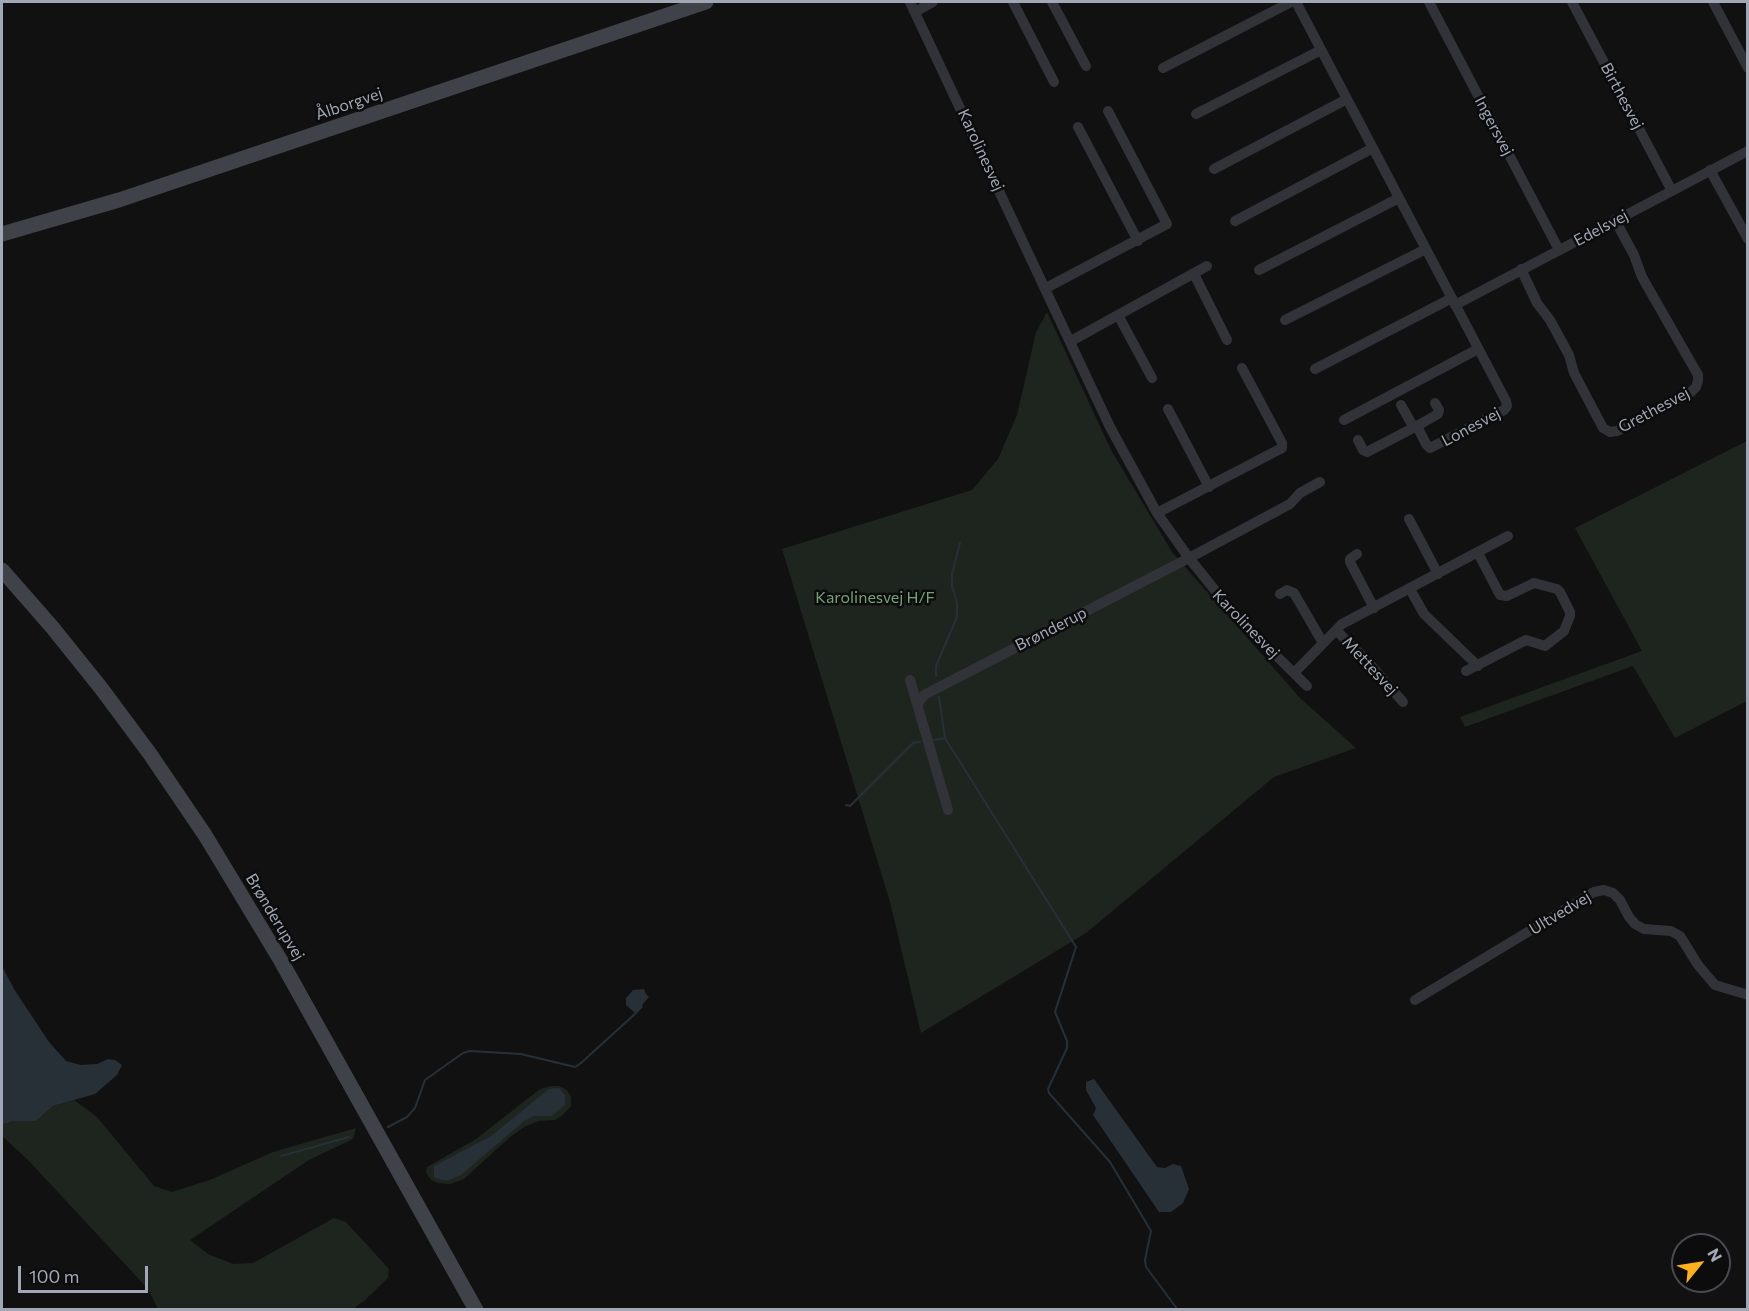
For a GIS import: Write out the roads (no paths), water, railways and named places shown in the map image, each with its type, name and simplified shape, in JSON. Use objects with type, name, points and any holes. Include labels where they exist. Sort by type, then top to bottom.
[{"type":"street","name":"Ålborgvej","points":[[2,234],[104,205],[706,2]]},
{"type":"street","name":"Karolinesvej","points":[[933,2],[913,7],[1110,427],[1158,513],[1189,558],[1235,615],[1307,686]]},
{"type":"street","points":[[1012,2],[1054,82]]},
{"type":"street","points":[[1052,2],[1086,66]]},
{"type":"street","points":[[1163,68],[1291,2]]},
{"type":"street","name":"Lonesvej","points":[[1296,2],[1506,401],[1506,408],[1433,448],[1428,446],[1401,405]]},
{"type":"street","name":"Ingersvej","points":[[1429,2],[1559,250]]},
{"type":"street","name":"Birthesvej","points":[[1572,2],[1672,190]]},
{"type":"street","points":[[1713,2],[1748,68]]},
{"type":"street","points":[[1196,114],[1321,50]]},
{"type":"street","points":[[1214,170],[1347,99]]},
{"type":"street","points":[[1046,288],[1165,227],[1167,223],[1108,111]]},
{"type":"street","points":[[1078,127],[1138,241]]},
{"type":"street","points":[[1235,221],[1373,148]]},
{"type":"street","name":"Edelsvej","points":[[1453,301],[1559,250],[1748,151]]},
{"type":"street","points":[[1710,170],[1748,239]]},
{"type":"street","points":[[1259,270],[1399,198]]},
{"type":"street","name":"Grethesvej","points":[[1521,269],[1537,303],[1550,320],[1569,355],[1574,373],[1603,428],[1610,432],[1617,431],[1691,392],[1696,387],[1698,375],[1642,277],[1634,255],[1615,220]]},
{"type":"street","points":[[1285,320],[1426,249]]},
{"type":"street","points":[[1071,341],[1207,267]]},
{"type":"street","points":[[1194,274],[1227,340]]},
{"type":"street","points":[[1315,369],[1453,301]]},
{"type":"street","points":[[1118,315],[1152,378]]},
{"type":"street","points":[[1344,420],[1478,349]]},
{"type":"street","points":[[1158,513],[1282,447],[1282,443],[1242,368]]},
{"type":"street","name":"Lonesvej","points":[[1358,440],[1366,452],[1438,414],[1435,403]]},
{"type":"street","points":[[1168,409],[1209,487]]},
{"type":"street","points":[[1189,558],[1290,504],[1300,493],[1320,482]]},
{"type":"street","points":[[1409,519],[1438,574]]},
{"type":"street","name":"Mettesvej","points":[[1294,673],[1347,621],[1508,537]]},
{"type":"street","points":[[1466,672],[1526,640],[1545,646],[1566,628],[1571,614],[1559,590],[1536,583],[1531,583],[1507,596],[1500,595],[1478,553]]},
{"type":"street","points":[[1358,554],[1350,559],[1350,562],[1374,608]]},
{"type":"street","name":"Brønderup","points":[[918,704],[924,695],[1189,558]]},
{"type":"street","name":"Brønderupvej","points":[[2,570],[101,688],[150,754],[205,835],[287,971],[476,1310]]},
{"type":"street","points":[[1410,589],[1426,616],[1478,666]]},
{"type":"street","name":"Mettesvej","points":[[1280,594],[1287,590],[1292,591],[1323,643]]},
{"type":"street","name":"Mettesvej","points":[[1336,630],[1403,702]]},
{"type":"street","points":[[910,680],[948,810]]},
{"type":"street","name":"Ultvedvej","points":[[1415,1000],[1594,892],[1604,890],[1613,893],[1620,900],[1635,924],[1644,929],[1671,931],[1680,936],[1698,966],[1715,985],[1748,995]]},
{"type":"waterway","points":[[936,676],[936,666],[957,617],[952,574],[960,543]]},
{"type":"waterway","points":[[939,697],[945,738],[1076,947],[1055,1012],[1067,1041],[1067,1048],[1048,1089],[1049,1093],[1110,1162],[1151,1231],[1145,1260],[1146,1267],[1178,1310]]},
{"type":"waterway","points":[[934,740],[945,738]]},
{"type":"waterway","points":[[846,805],[850,806],[913,743],[920,742]]},
{"type":"waterway","points":[[388,1127],[407,1117],[415,1108],[425,1080],[463,1053],[470,1051],[521,1054],[575,1067],[636,1013]]},
{"type":"waterway","points":[[281,1156],[349,1137]]},
{"type":"park label","name":"Karolinesvej H/F","points":[[875,598]]}]
